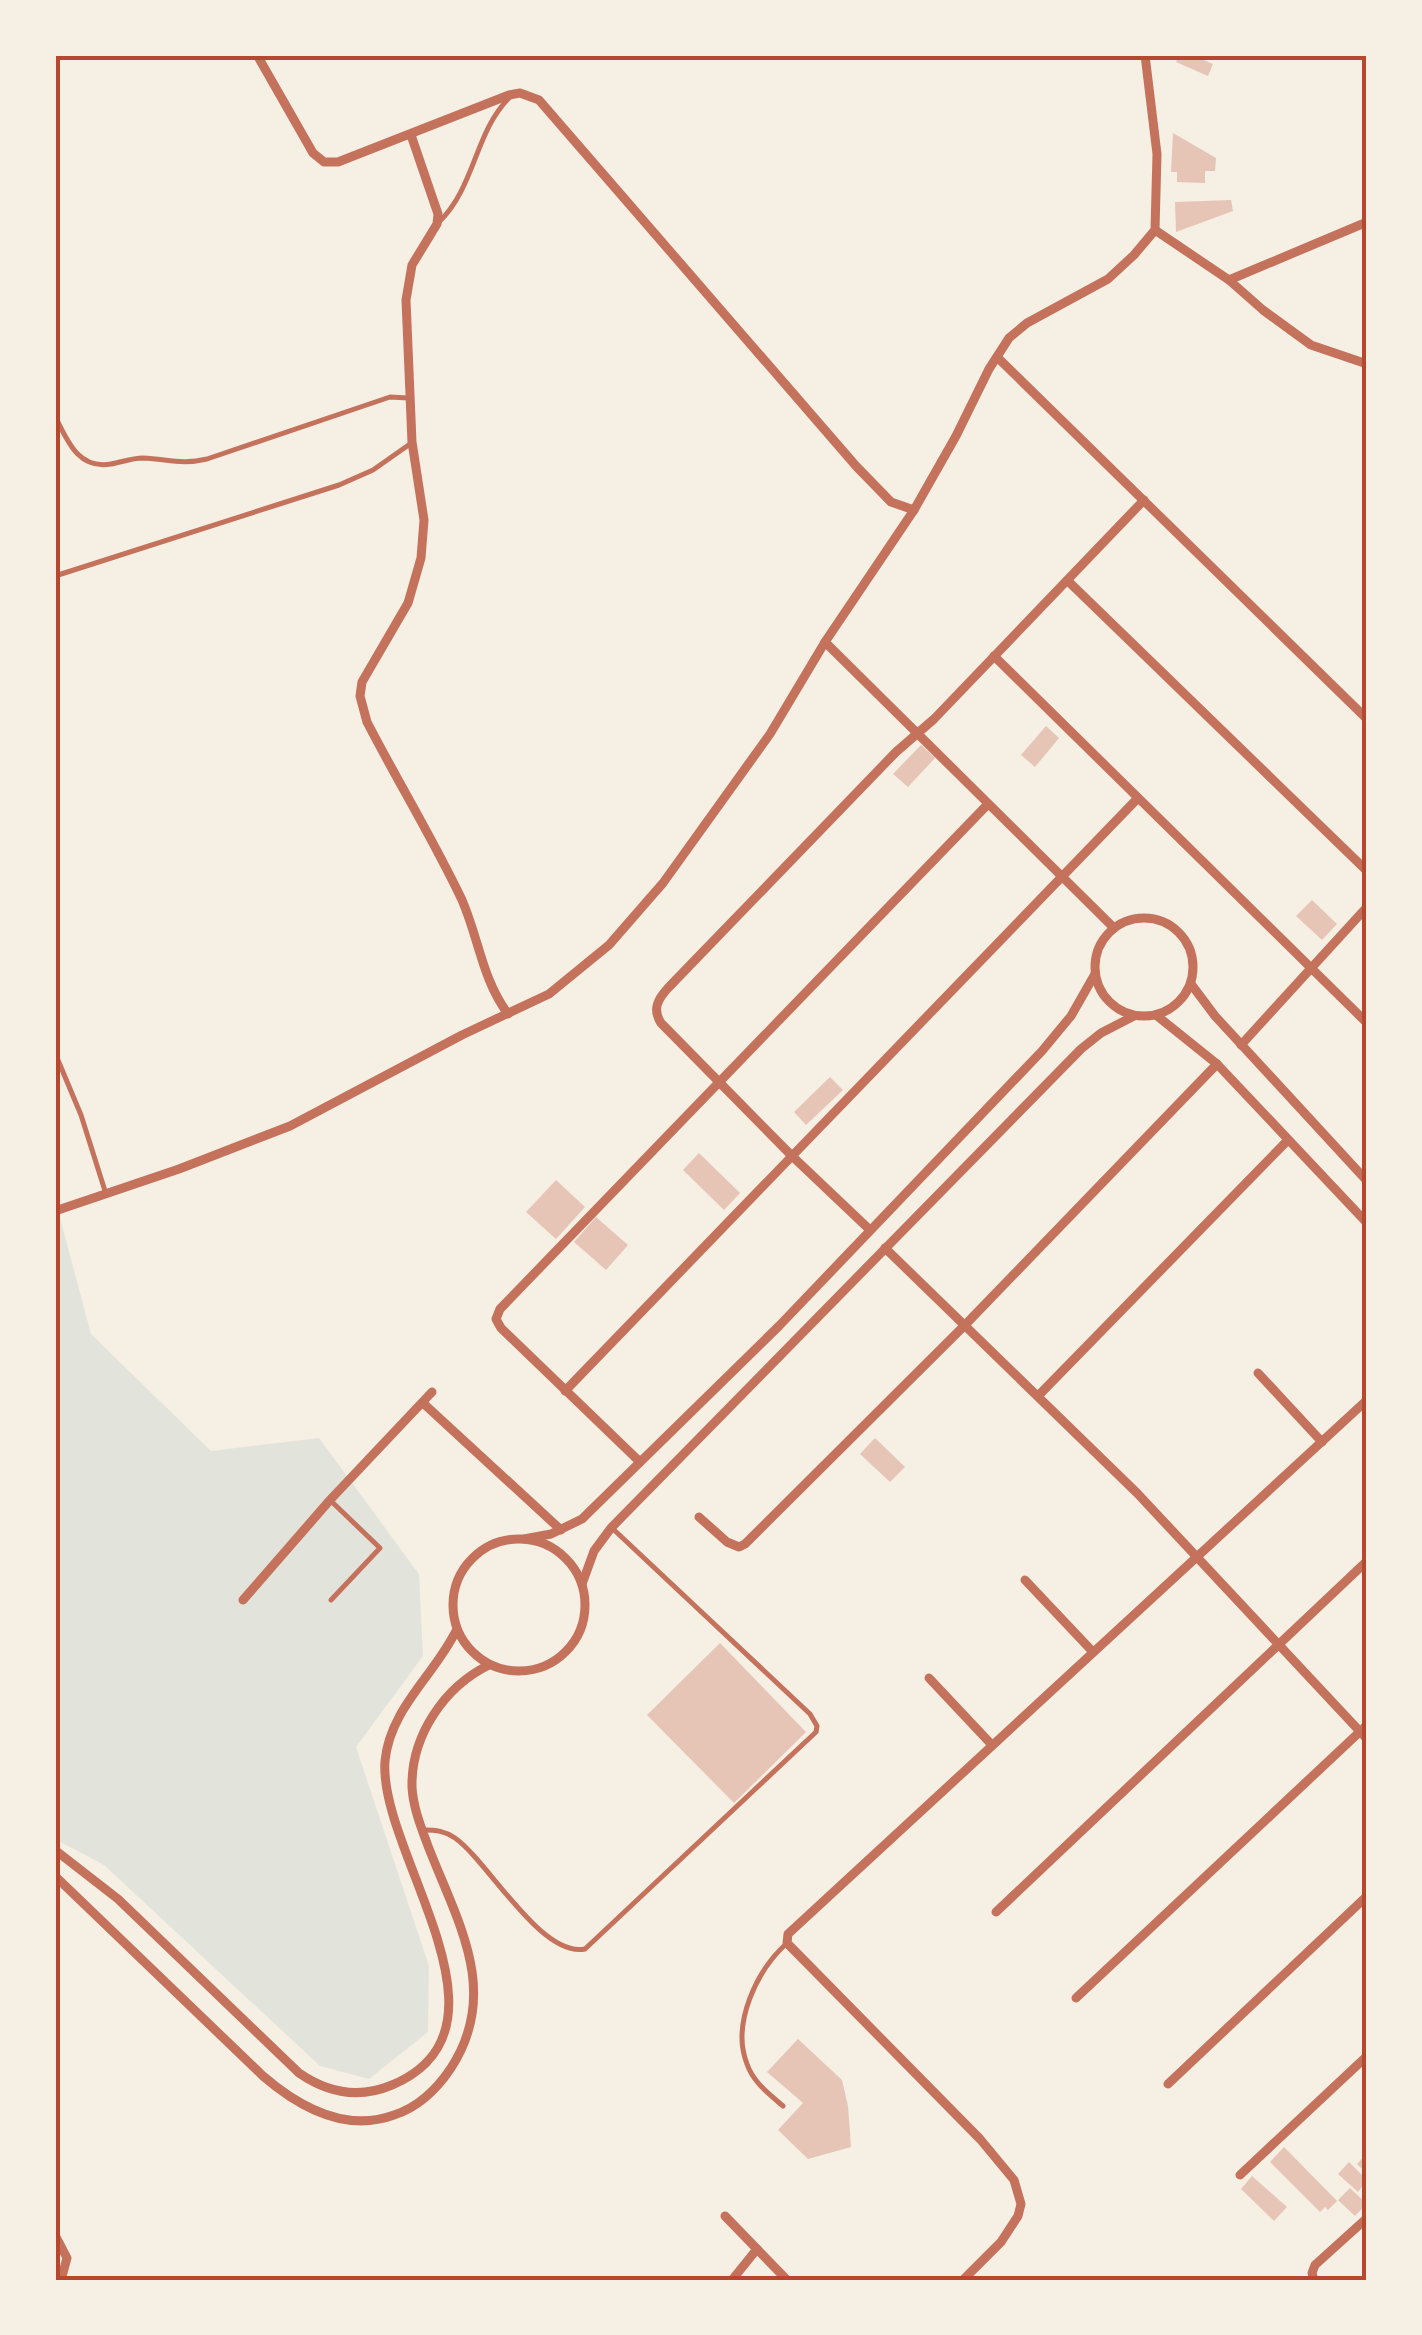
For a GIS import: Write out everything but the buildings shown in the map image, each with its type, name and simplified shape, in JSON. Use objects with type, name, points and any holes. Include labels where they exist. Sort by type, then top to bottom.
[{"type":"street","points":[[256,55],[313,153],[324,162],[338,162],[496,99],[520,93],[540,100],[856,466],[892,502],[914,510]]},
{"type":"street","points":[[55,1211],[290,1126],[462,1034],[549,994],[572,978],[638,914],[746,770],[824,642],[914,510],[1009,338],[1026,324],[1108,279],[1155,230],[1158,154],[1145,55]]},
{"type":"street","points":[[411,135],[436,205],[437,224],[408,278],[406,334],[412,442],[424,520],[422,558],[408,604],[362,682],[361,708],[460,896],[488,984],[508,1014]]},
{"type":"street","points":[[1229,280],[1367,222]]},
{"type":"street","points":[[1155,230],[1229,280],[1314,347],[1367,364]]},
{"type":"street","points":[[997,356],[1367,719]]},
{"type":"street","points":[[870,1230],[718,1082],[661,1023],[656,1010],[668,988],[1144,500]]},
{"type":"street","points":[[1068,581],[1367,871]]},
{"type":"street","points":[[824,642],[1114,928]]},
{"type":"street","points":[[994,656],[1367,1023]]},
{"type":"street","points":[[565,1391],[1138,798]]},
{"type":"street","points":[[640,1462],[501,1328],[496,1319],[503,1305],[988,804]]},
{"type":"street","points":[[1241,1044],[1367,907]]},
{"type":"street","points":[[524,1539],[543,1543],[573,1567],[582,1584],[583,1622],[562,1656],[527,1672],[507,1671],[489,1665],[464,1644],[457,1629],[453,1598],[458,1579],[469,1562],[485,1548],[504,1540],[560,1530],[596,1507],[1056,1035],[1095,974],[1098,949],[1114,928],[1144,918],[1174,927],[1192,953],[1190,984],[1182,998],[1156,1016],[1134,1016],[1100,1032],[1081,1049],[612,1528],[594,1551],[582,1584]]},
{"type":"street","points":[[1095,974],[1108,1001],[1134,1016]]},
{"type":"street","points":[[1190,984],[1367,1181]]},
{"type":"street","points":[[1156,1016],[1217,1064],[1367,1223]]},
{"type":"street","points":[[699,1517],[727,1542],[740,1547],[965,1324],[1217,1064]]},
{"type":"street","points":[[1038,1396],[1288,1140]]},
{"type":"street","points":[[1359,1172],[1367,1164]]},
{"type":"street","points":[[885,1248],[1038,1396],[1365,1732],[1076,1998]]},
{"type":"street","points":[[1258,1373],[1322,1442]]},
{"type":"street","points":[[243,1600],[432,1392]]},
{"type":"street","points":[[963,2280],[1011,2229],[1020,2204],[1014,2180],[980,2140],[787,1943],[792,1928],[1367,1400]]},
{"type":"street","points":[[423,1403],[560,1530]]},
{"type":"street","points":[[996,1912],[1367,1561]]},
{"type":"street","points":[[1025,1580],[1093,1652]]},
{"type":"street","points":[[55,1850],[118,1900],[299,2074],[333,2091],[351,2093],[382,2090],[402,2082],[417,2071],[440,2041],[449,1981],[437,1935],[394,1822],[385,1765],[387,1745],[402,1708],[436,1665],[457,1629]]},
{"type":"street","points":[[55,1876],[285,2095],[330,2117],[364,2122],[412,2107],[440,2084],[461,2053],[472,2021],[476,1986],[471,1955],[422,1829],[412,1787],[413,1767],[426,1728],[448,1696],[474,1672],[489,1665]]},
{"type":"street","points":[[930,1678],[992,1745]]},
{"type":"street","points":[[1168,2084],[1367,1896]]},
{"type":"street","points":[[1240,2175],[1367,2056]]},
{"type":"street","points":[[725,2216],[787,2280]]},
{"type":"street","points":[[1313,2276],[1315,2265],[1367,2218]]},
{"type":"street","points":[[55,2235],[68,2258],[61,2280]]},
{"type":"street","points":[[732,2280],[757,2249]]},
{"type":"lane","points":[[437,224],[459,198],[493,117],[506,100],[520,93]]},
{"type":"lane","points":[[55,416],[72,449],[89,463],[106,465],[143,458],[188,463],[390,397],[411,399]]},
{"type":"lane","points":[[55,576],[339,485],[373,470],[412,442]]},
{"type":"lane","points":[[55,1053],[81,1115],[106,1194]]},
{"type":"lane","points":[[330,1500],[380,1548],[331,1600]]},
{"type":"lane","points":[[422,1829],[440,1831],[456,1839],[554,1941],[578,1951],[592,1944],[816,1732],[810,1714],[612,1528]]},
{"type":"lane","points":[[782,2106],[753,2077],[743,2044],[744,2022],[760,1976],[787,1943]]},
{"type":"shaded area","points":[[55,1199],[91,1334],[211,1451],[319,1438],[419,1574],[423,1656],[356,1747],[429,1966],[428,2032],[369,2079],[320,2066],[104,1865],[55,1839]]}]
